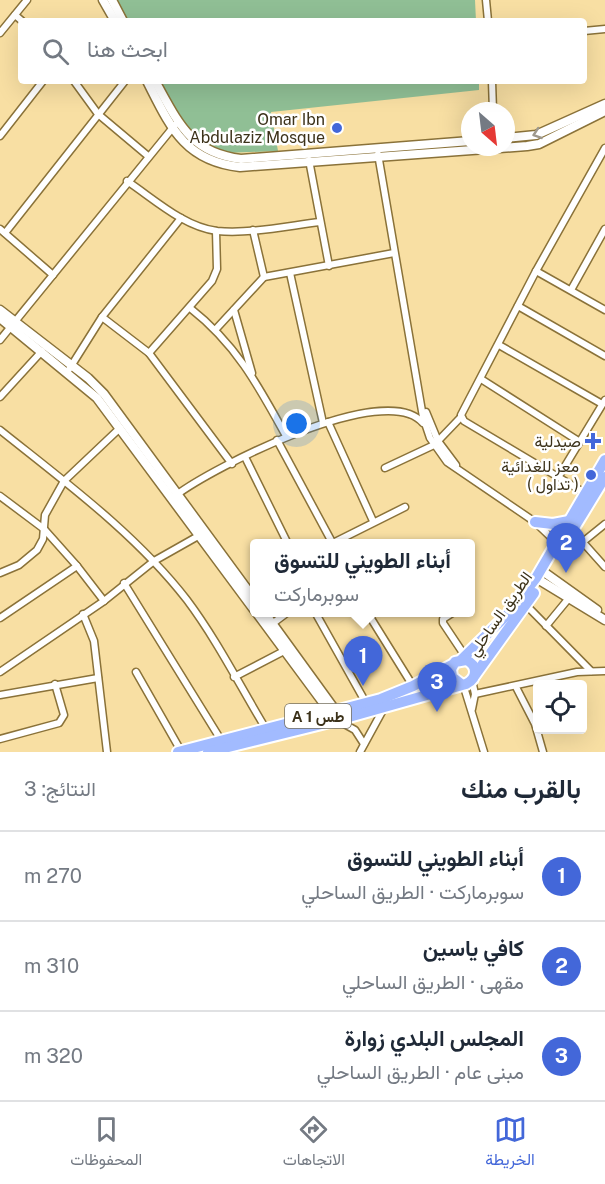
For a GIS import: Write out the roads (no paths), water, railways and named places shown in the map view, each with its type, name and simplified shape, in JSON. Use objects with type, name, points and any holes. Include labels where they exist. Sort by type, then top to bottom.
[{"type":"highway","name":"الطريق الساحلي","points":[[571,525],[585,493],[605,460]]},
{"type":"highway","name":"الطريق الساحلي","points":[[179,752],[227,746],[266,730],[385,708],[468,681],[525,604],[559,544],[605,477]]},
{"type":"highway","points":[[535,522],[571,525]]},
{"type":"highway","name":"الطريق الساحلي","points":[[208,752],[336,716],[413,686],[460,660],[508,614],[541,576]]},
{"type":"highway","points":[[460,660],[473,664],[468,681],[452,677],[460,660]]},
{"type":"street","points":[[0,33],[27,0]]},
{"type":"street","points":[[104,0],[113,18]]},
{"type":"street","points":[[112,0],[121,18]]},
{"type":"street","points":[[486,0],[488,18]]},
{"type":"street","points":[[15,15],[18,18]]},
{"type":"street","points":[[587,31],[605,29]]},
{"type":"street","points":[[0,136],[41,84]]},
{"type":"street","points":[[76,84],[98,114],[148,156]]},
{"type":"street","points":[[53,274],[2,231],[123,84]]},
{"type":"street","points":[[149,84],[175,125],[197,144],[225,157],[241,159],[309,158],[461,149]]},
{"type":"street","points":[[156,84],[175,125]]},
{"type":"street","points":[[492,84],[493,102]]},
{"type":"street","points":[[515,137],[536,135],[605,104]]},
{"type":"street","points":[[515,146],[539,144],[605,111]]},
{"type":"street","points":[[0,340],[127,181],[175,125]]},
{"type":"street","points":[[378,153],[461,142]]},
{"type":"street","points":[[385,468],[436,443],[461,417],[461,413],[482,379],[536,271],[605,148]]},
{"type":"street","points":[[378,153],[427,429]]},
{"type":"street","points":[[309,158],[329,266]]},
{"type":"street","points":[[127,181],[181,218],[216,231],[253,230],[320,222]]},
{"type":"street","points":[[70,368],[102,317],[181,218]]},
{"type":"street","points":[[253,230],[264,278]]},
{"type":"street","points":[[571,290],[605,230]]},
{"type":"street","points":[[149,352],[212,281],[217,269],[216,231]]},
{"type":"street","points":[[216,329],[264,278],[394,253]]},
{"type":"street","points":[[536,271],[605,310]]},
{"type":"street","points":[[290,273],[325,422],[373,521]]},
{"type":"street","points":[[518,306],[605,356]]},
{"type":"street","points":[[190,308],[216,329],[254,378],[286,436]]},
{"type":"street","points":[[0,310],[14,325],[104,394],[250,604]]},
{"type":"street","points":[[234,310],[254,378]]},
{"type":"street","points":[[102,317],[149,352],[232,464]]},
{"type":"street","points":[[0,318],[14,325]]},
{"type":"street","points":[[499,345],[604,402],[559,476]]},
{"type":"street","points":[[0,397],[44,348]]},
{"type":"street","points":[[70,368],[175,495],[250,593]]},
{"type":"street","points":[[482,379],[580,442]]},
{"type":"street","points":[[421,404],[436,443]]},
{"type":"street","points":[[175,495],[286,436],[325,422],[401,410],[417,416],[447,462],[535,522],[559,544]]},
{"type":"street","points":[[461,417],[585,493]]},
{"type":"street","points":[[0,573],[30,558],[43,539],[48,507],[64,481],[120,428]]},
{"type":"street","points":[[0,430],[64,481],[154,561],[198,616],[266,730]]},
{"type":"street","points":[[278,440],[331,539]]},
{"type":"street","points":[[245,457],[286,539]]},
{"type":"street","points":[[1,498],[44,529],[104,601]]},
{"type":"street","points":[[340,539],[405,507]]},
{"type":"street","points":[[584,541],[605,524]]},
{"type":"street","points":[[571,525],[604,565]]},
{"type":"street","points":[[0,672],[104,601],[154,561],[200,535]]},
{"type":"street","points":[[0,618],[77,566]]},
{"type":"street","points":[[541,576],[569,598],[605,620]]},
{"type":"street","points":[[541,576],[605,615]]},
{"type":"street","points":[[124,583],[227,746]]},
{"type":"street","points":[[546,627],[569,598]]},
{"type":"street","points":[[525,604],[591,670]]},
{"type":"street","points":[[83,614],[94,641],[107,752]]},
{"type":"street","points":[[260,617],[336,716],[355,730],[364,744]]},
{"type":"street","points":[[267,617],[336,716]]},
{"type":"street","points":[[272,624],[281,617]]},
{"type":"street","points":[[318,617],[366,703]]},
{"type":"street","points":[[370,617],[413,686]]},
{"type":"street","points":[[446,617],[443,619],[443,623],[460,660]]},
{"type":"street","points":[[234,677],[284,651]]},
{"type":"street","points":[[475,694],[591,670],[605,671]]},
{"type":"street","points":[[136,672],[179,752]]},
{"type":"street","points":[[0,695],[98,678]]},
{"type":"street","points":[[468,681],[475,694],[472,710]]},
{"type":"street","points":[[468,681],[472,710],[484,752]]},
{"type":"street","points":[[0,739],[59,723],[64,715],[55,684]]},
{"type":"street","points":[[516,687],[535,724],[543,752]]},
{"type":"street","points":[[360,752],[385,708]]},
{"type":"place","name":"Omar Ibn Abdulaziz Mosque","points":[[337,128]]},
{"type":"place","name":"صيدلية","points":[[593,441]]},
{"type":"place","name":"معز للغدائية ( تداول )","points":[[591,475]]},
{"type":"place","name":"كافي ياسين","points":[[566,573]]},
{"type":"place","name":"أبناء الطويني للتسوق","points":[[363,686]]},
{"type":"place","name":"المجلس البلدي زوارة","points":[[437,712]]}]
